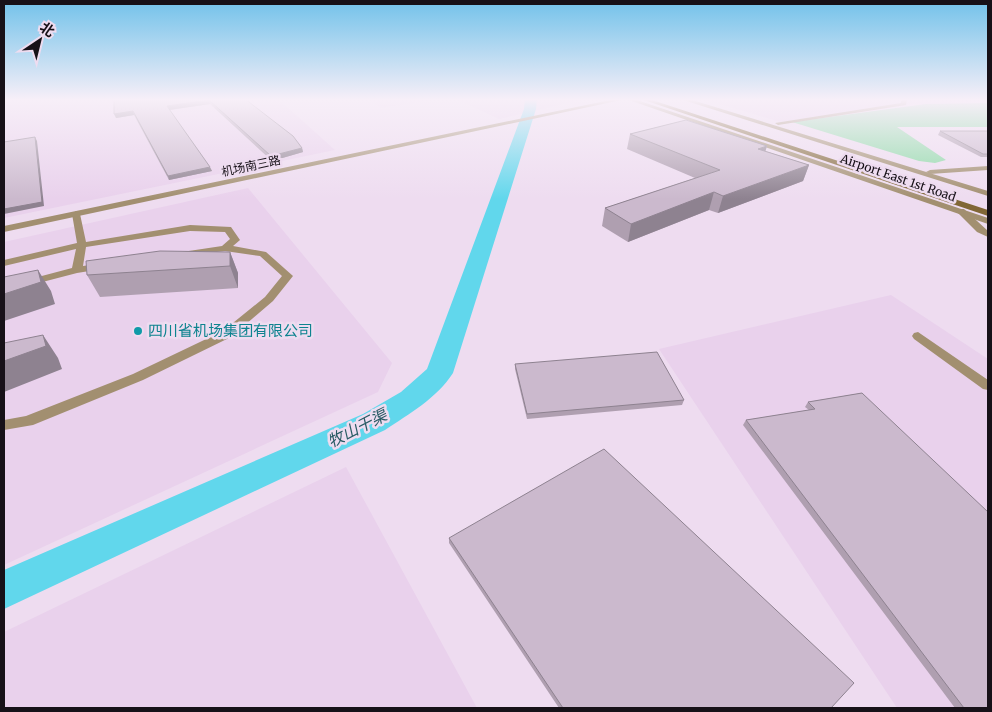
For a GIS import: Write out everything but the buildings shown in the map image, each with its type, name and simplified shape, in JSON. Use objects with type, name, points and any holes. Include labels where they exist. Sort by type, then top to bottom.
[{"type":"main road","points":[[744,132],[988,213]]},
{"type":"main road","points":[[766,132],[944,189]]},
{"type":"street","name":"机场南三路","points":[[4,229],[469,132]]},
{"type":"street","name":"Airport East 1st Road","points":[[728,132],[988,221]]},
{"type":"street","name":"Airport East 1st Road","points":[[798,132],[988,194]]},
{"type":"street","points":[[799,132],[988,190]]},
{"type":"street","points":[[930,172],[988,168]]},
{"type":"street","points":[[961,211],[980,230],[988,234]]},
{"type":"street","points":[[76,214],[82,245],[77,270]]},
{"type":"street","points":[[4,262],[82,245],[190,228],[228,229],[235,240],[226,248]]},
{"type":"street","points":[[4,425],[28,421],[129,381],[227,334],[269,299],[288,276],[262,254],[226,248],[179,255]]},
{"type":"street","points":[[4,289],[77,270],[114,264]]},
{"type":"street","points":[[918,336],[988,386]]},
{"type":"shaded area","points":[[4,132],[315,132],[335,150],[4,218]]},
{"type":"shaded area","name":"四川省机场集团有限公司","points":[[248,188],[392,363],[378,392],[4,565],[4,242]]},
{"type":"shaded area","points":[[891,295],[988,359],[988,708],[897,708],[659,349]]},
{"type":"shaded area","points":[[346,467],[477,708],[4,708],[4,632]]},
{"type":"green space","points":[[825,132],[905,132],[946,160],[935,163],[919,161]]},
{"type":"waterway","name":"牧山干渠","points":[[4,590],[374,422],[411,399],[439,373],[522,132]]},
{"type":"place","name":"四川省机场集团有限公司","points":[[138,331]]}]
